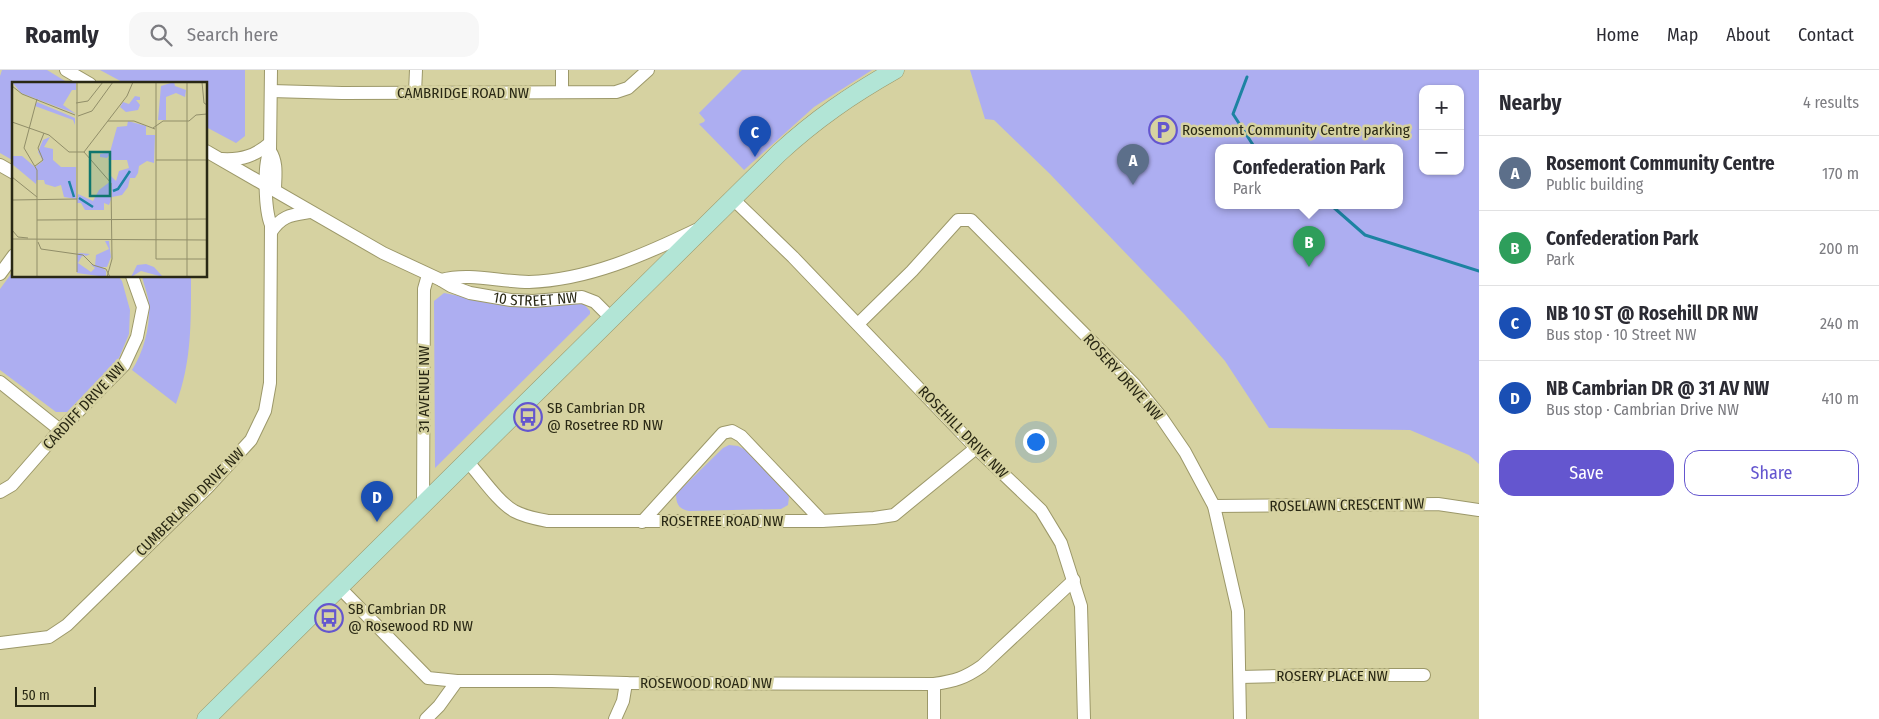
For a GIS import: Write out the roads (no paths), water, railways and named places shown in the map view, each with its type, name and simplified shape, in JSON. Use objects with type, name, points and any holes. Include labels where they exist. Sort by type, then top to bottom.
[{"type":"street","points":[[66,70],[87,82]]},
{"type":"street","name":"CUMBERLAND DRIVE NW","points":[[0,643],[49,637],[67,625],[208,487],[251,440],[264,411],[270,383],[271,228],[267,208],[271,189],[267,157],[270,147],[271,70]]},
{"type":"street","points":[[415,93],[416,70]]},
{"type":"street","points":[[562,70],[562,92]]},
{"type":"street","name":"CAMBRIDGE ROAD NW","points":[[271,91],[415,93],[616,92],[628,88],[648,70]]},
{"type":"street","name":"10 STREET NW","points":[[208,152],[383,253],[458,289],[511,300],[533,301],[582,297],[601,307],[611,318],[811,124],[864,87],[895,70]]},
{"type":"street","points":[[220,159],[237,160],[257,154],[270,147]]},
{"type":"street","points":[[0,165],[12,172]]},
{"type":"street","name":"ROSEHILL DRIVE NW","points":[[733,199],[793,257],[976,448],[1041,510],[1061,543],[1081,606],[1084,719]]},
{"type":"street","points":[[271,228],[277,222],[291,215],[310,212]]},
{"type":"street","name":"ROSERY DRIVE NW","points":[[858,324],[912,271],[958,220],[971,220],[1134,384],[1161,417],[1185,452],[1214,506],[1238,611],[1240,719]]},
{"type":"street","name":"10 STREET NW","points":[[441,280],[461,276],[503,281],[556,280],[584,274],[668,243],[706,225]]},
{"type":"street","points":[[0,274],[12,258]]},
{"type":"street","name":"31 AVENUE NW","points":[[423,504],[424,289],[428,275]]},
{"type":"street","name":"CARDIFF DRIVE NW","points":[[0,492],[12,485],[60,430],[124,365],[137,337],[142,307],[133,278]]},
{"type":"street","points":[[206,719],[611,318]]},
{"type":"street","points":[[0,382],[60,430]]},
{"type":"street","points":[[642,522],[722,433],[732,431],[741,436],[822,521]]},
{"type":"street","name":"ROSETREE ROAD NW","points":[[467,461],[504,503],[526,516],[548,521],[822,521],[894,515],[976,448]]},
{"type":"street","name":"ROSELAWN CRESCENT NW","points":[[1214,506],[1438,504],[1479,510]]},
{"type":"street","name":"ROSEWOOD ROAD NW","points":[[339,587],[428,678],[457,681],[934,684],[953,682],[968,677],[1074,580]]},
{"type":"street","name":"ROSERY PLACE NW","points":[[1240,677],[1424,675]]},
{"type":"street","points":[[426,719],[439,706],[457,681]]},
{"type":"street","points":[[615,719],[623,701],[626,683]]},
{"type":"street","points":[[934,684],[934,719]]},
{"type":"waterway","points":[[1247,77],[1233,114],[1252,144]]},
{"type":"waterway","points":[[1335,209],[1365,235],[1479,271]]},
{"type":"place","name":"Rosemont Community Centre parking","points":[[1163,130]]},
{"type":"place","name":"NB 10 ST @ Rosehill DR NW","points":[[755,157]]},
{"type":"place","name":"Rosemont Community Centre","points":[[1133,185]]},
{"type":"place","name":"Confederation Park","points":[[1309,267]]},
{"type":"place","name":"SB Cambrian DR @ Rosetree RD NW","points":[[528,417]]},
{"type":"place","name":"NB Cambrian DR @ 31 AV NW","points":[[377,522]]},
{"type":"place","name":"SB Cambrian DR @ Rosewood RD NW","points":[[329,618]]}]
